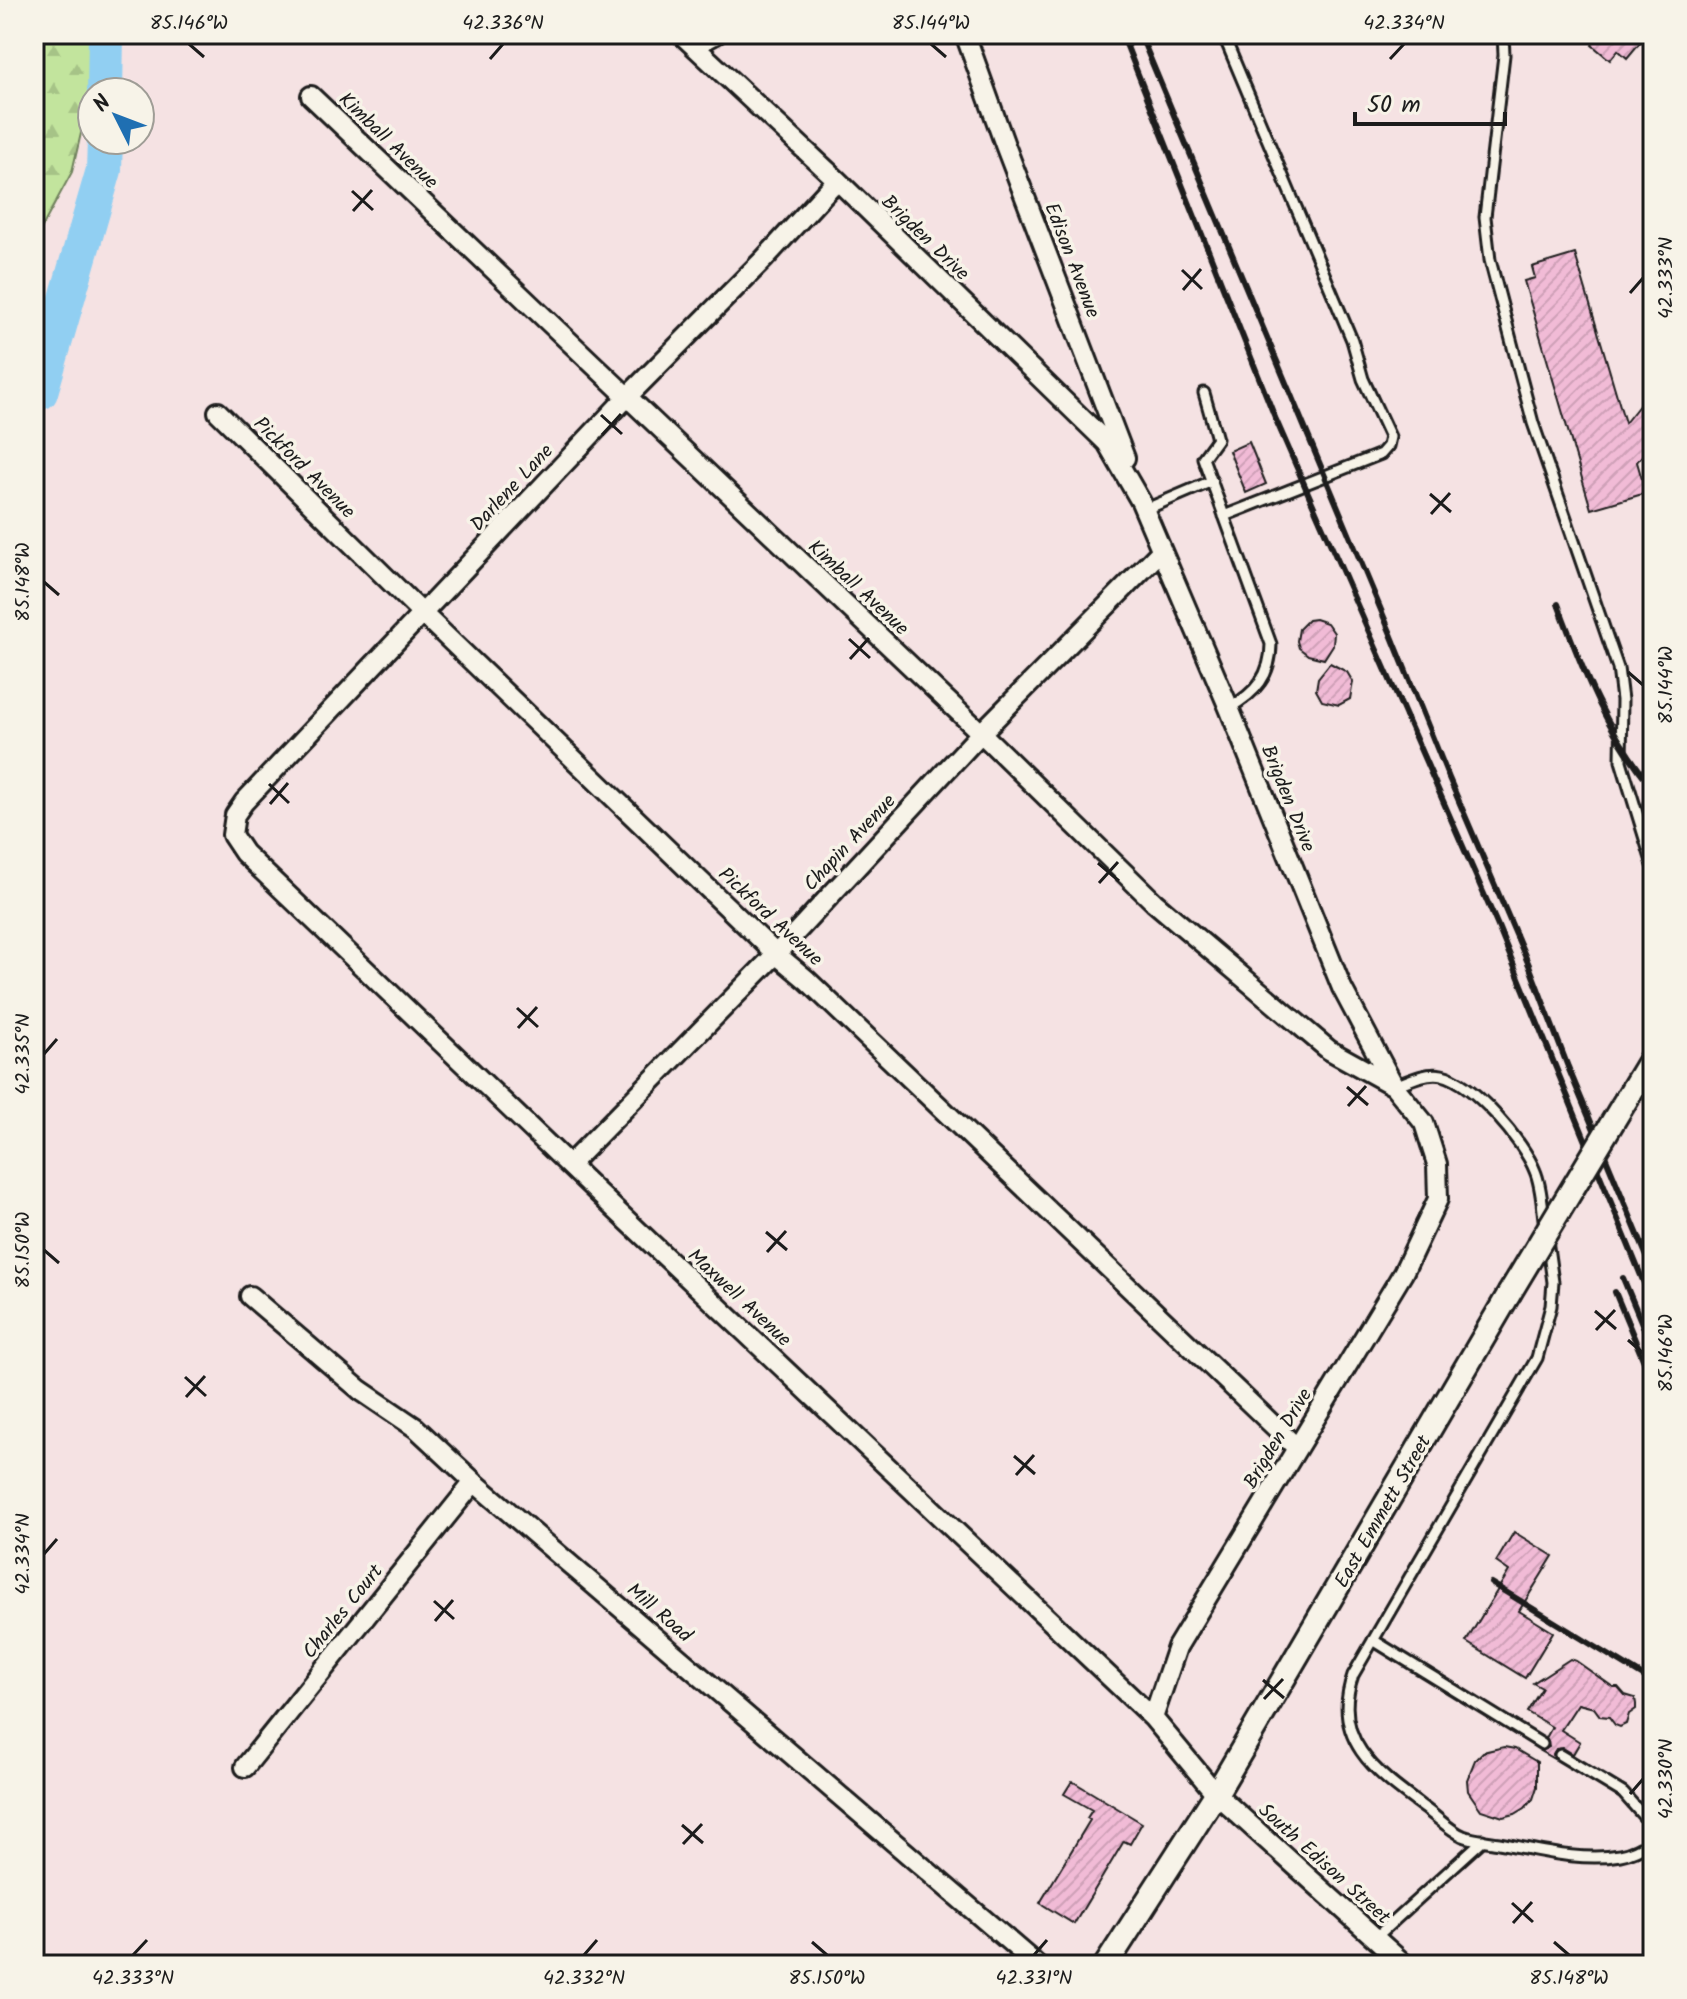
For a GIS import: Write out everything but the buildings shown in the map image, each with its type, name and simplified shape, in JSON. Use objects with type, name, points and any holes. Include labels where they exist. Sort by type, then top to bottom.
[{"type":"street","points":[[688,40],[716,34]]},
{"type":"street","name":"Edison Avenue","points":[[965,34],[1143,506]]},
{"type":"street","name":"Brigden Drive","points":[[688,40],[1107,443],[1143,506],[1229,708],[1342,988],[1394,1086],[1424,1123],[1437,1164],[1438,1199],[1403,1273],[1177,1647],[1153,1718]]},
{"type":"street","name":"Kimball Avenue","points":[[311,96],[981,733],[1154,902],[1329,1050],[1394,1086]]},
{"type":"street","name":"Darlene Lane","points":[[232,835],[235,815],[244,802],[837,180]]},
{"type":"street","name":"Pickford Avenue","points":[[218,412],[776,954],[819,991],[1297,1448]]},
{"type":"street","name":"Chapin Avenue","points":[[570,1164],[776,954],[981,733],[1161,551]]},
{"type":"street","name":"Maxwell Avenue","points":[[232,835],[244,853],[1153,1718],[1216,1794]]},
{"type":"street","name":"East Emmett Street","points":[[1106,1965],[1216,1794],[1653,1055]]},
{"type":"street","name":"Mill Road","points":[[250,1296],[360,1390],[416,1428],[474,1482],[1037,1965]]},
{"type":"street","name":"Charles Court","points":[[245,1767],[474,1482]]},
{"type":"street","name":"South Edison Street","points":[[1216,1794],[1405,1965]]},
{"type":"lane","points":[[1223,34],[1352,340],[1363,379],[1390,437],[1388,446],[1381,454],[1224,516]]},
{"type":"lane","points":[[1503,34],[1504,55],[1485,217],[1490,260],[1533,423],[1618,668],[1622,700],[1621,761],[1653,865]]},
{"type":"lane","points":[[1204,393],[1217,439],[1203,458],[1271,644],[1271,662],[1264,678],[1252,693],[1229,708]]},
{"type":"lane","points":[[1143,506],[1212,481]]},
{"type":"lane","points":[[1394,1086],[1416,1077],[1443,1076],[1466,1088],[1498,1116],[1537,1177],[1553,1282],[1551,1306],[1537,1358],[1353,1675],[1347,1691],[1345,1712],[1351,1734],[1361,1753],[1377,1772],[1463,1836],[1561,1854],[1601,1857],[1622,1855],[1653,1840]]},
{"type":"lane","points":[[1373,1640],[1542,1744]]},
{"type":"lane","points":[[1560,1755],[1623,1793],[1653,1827]]},
{"type":"lane","points":[[1375,1938],[1483,1840]]},
{"type":"green space","points":[[34,34],[97,34],[99,56],[94,76],[76,76],[76,155],[72,172],[34,242]]},
{"type":"waterway","points":[[105,76],[106,34]]},
{"type":"waterway","points":[[34,391],[40,392],[104,170],[104,156]]},
{"type":"railway","points":[[1122,34],[1276,420],[1497,924],[1653,1305]]},
{"type":"railway","points":[[1140,34],[1529,965],[1653,1271]]},
{"type":"railway","points":[[1558,604],[1609,722],[1653,788]]},
{"type":"railway","points":[[1623,1278],[1653,1350]]},
{"type":"railway","points":[[1615,1292],[1653,1383]]},
{"type":"railway","points":[[1491,1583],[1653,1682]]}]
